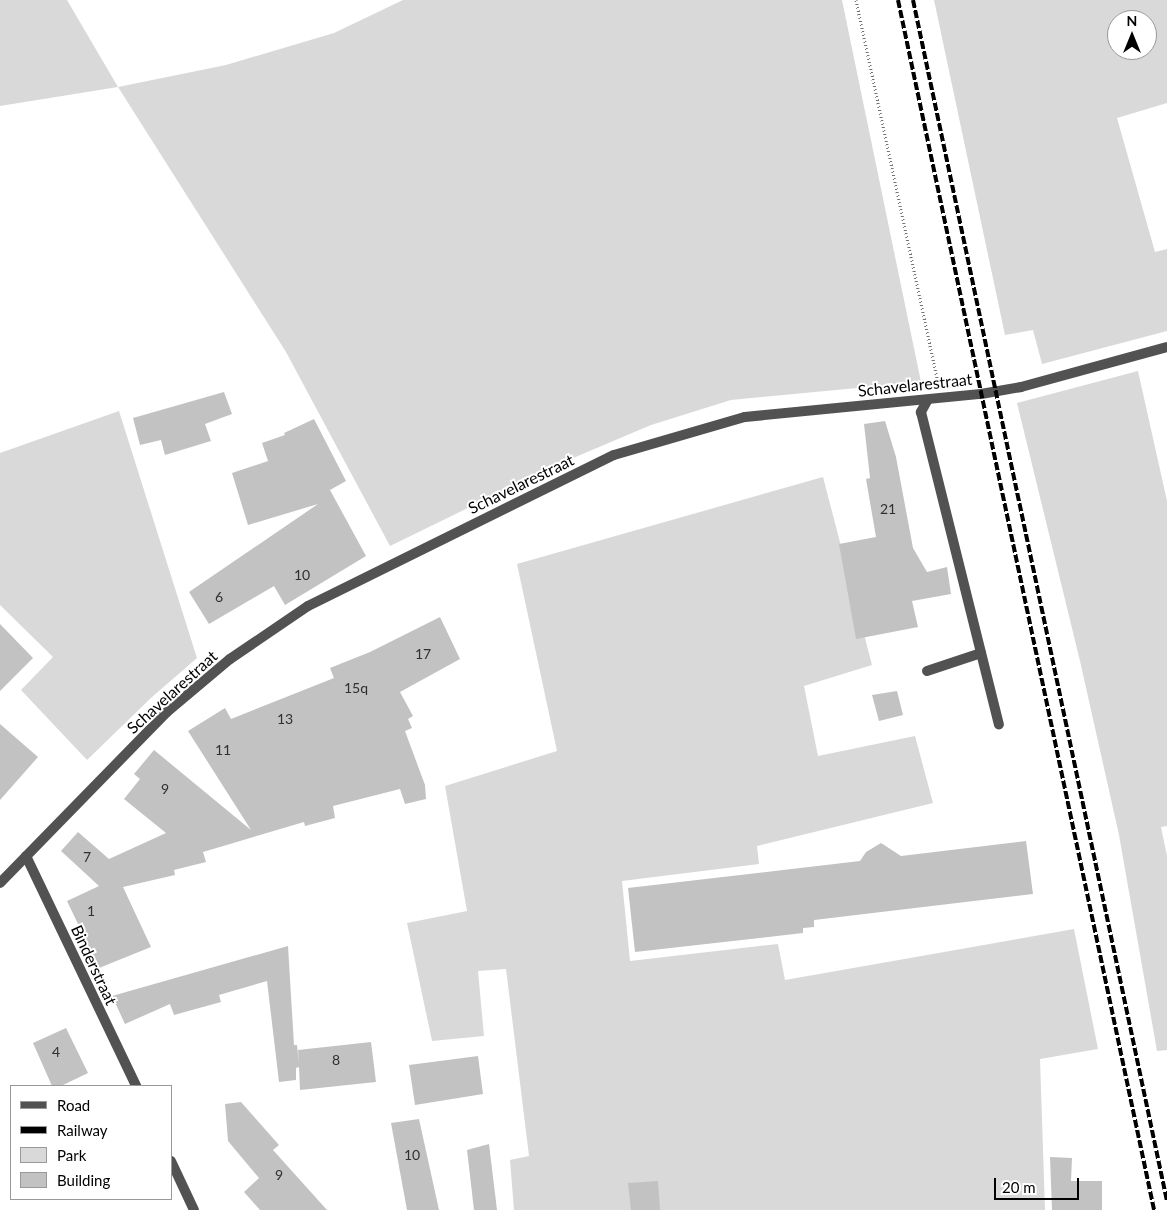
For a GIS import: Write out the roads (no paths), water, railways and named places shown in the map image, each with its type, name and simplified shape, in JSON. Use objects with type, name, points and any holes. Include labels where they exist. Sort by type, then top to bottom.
[{"type":"street","name":"Schavelarestraat","points":[[0,883],[167,712],[230,659],[308,606],[614,455],[745,417],[927,401],[1020,387],[1167,347]]},
{"type":"street","points":[[927,401],[921,412],[999,724]]},
{"type":"street","points":[[927,671],[981,653]]},
{"type":"street","name":"Binderstraat","points":[[26,856],[136,1085]]},
{"type":"street","points":[[172,1163],[194,1210]]},
{"type":"railway","points":[[898,0],[1154,1210]]},
{"type":"railway","points":[[913,0],[1167,1201]]}]
